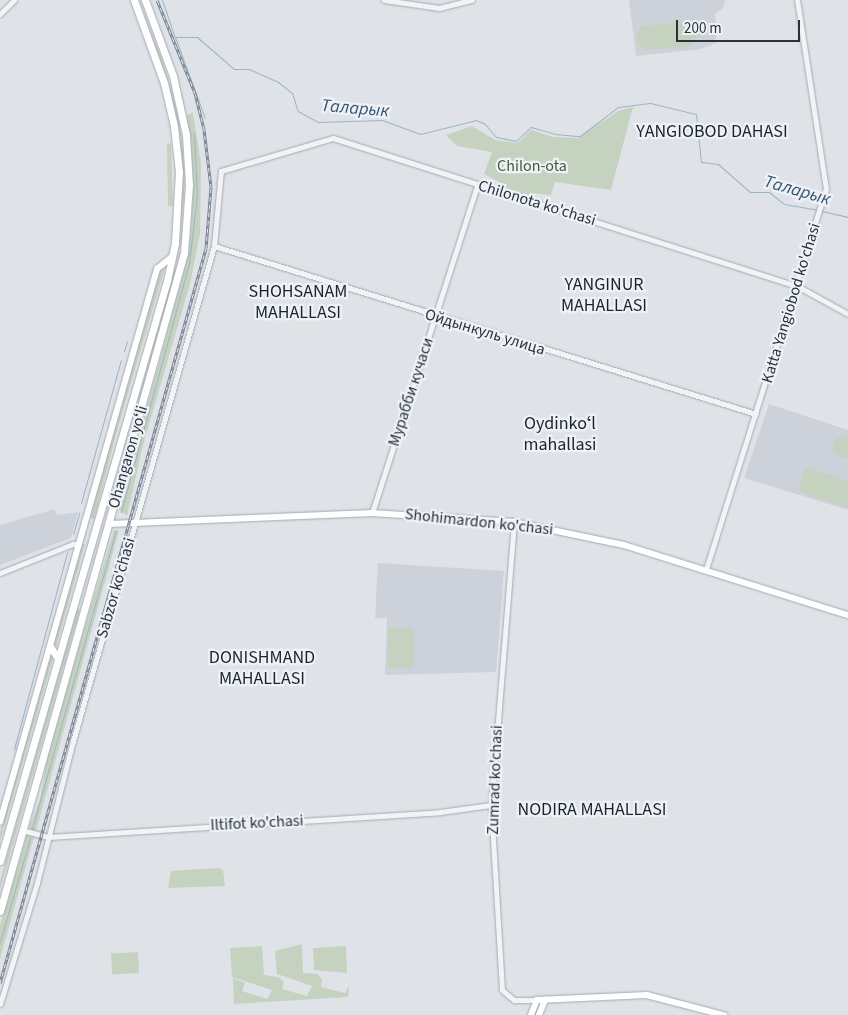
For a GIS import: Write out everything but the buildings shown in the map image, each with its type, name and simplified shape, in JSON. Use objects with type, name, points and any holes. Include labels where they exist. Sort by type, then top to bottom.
[{"type":"highway","name":"Ohangaron yoʻli","points":[[0,862],[172,257],[179,185],[176,137],[164,83],[134,0]]},
{"type":"highway","name":"Ohangaron yoʻli","points":[[0,911],[181,266],[189,185],[182,111],[170,66],[145,0]]},
{"type":"highway","points":[[124,429],[135,432]]},
{"type":"highway","name":"Shohimardon ko'chasi","points":[[97,524],[109,524]]},
{"type":"highway","points":[[75,603],[86,606]]},
{"type":"highway","points":[[50,646],[58,659]]},
{"type":"main road","name":"Ohangaron yoʻli","points":[[0,822],[157,269],[172,257]]},
{"type":"main road","name":"Shohimardon ko'chasi","points":[[109,524],[372,512],[514,522],[601,539],[706,569],[848,615]]},
{"type":"main road","name":"Zumrad ko'chasi","points":[[537,1000],[653,995],[724,1015]]},
{"type":"main road","points":[[531,1015],[537,1000]]},
{"type":"main road","points":[[539,1015],[545,1000]]},
{"type":"street","points":[[0,14],[14,0]]},
{"type":"street","points":[[384,0],[439,8],[472,0]]},
{"type":"street","name":"Katta Yangiobod ko'chasi","points":[[706,569],[798,286],[826,189],[797,0]]},
{"type":"street","name":"Chilonota ko'chasi","points":[[221,171],[332,138],[798,286],[848,314]]},
{"type":"street","name":"Sabzor ko'chasi","points":[[0,1004],[134,523],[214,246],[221,171]]},
{"type":"street","name":"Мурабби кучаси","points":[[372,512],[477,185]]},
{"type":"street","name":"Ойдынкуль улица","points":[[214,246],[756,414]]},
{"type":"street","name":"Zumrad ko'chasi","points":[[514,522],[491,806],[502,990],[514,1000],[537,1000]]},
{"type":"street","points":[[0,573],[73,544],[79,545]]},
{"type":"street","name":"Iltifot ko'chasi","points":[[22,830],[48,837],[440,812],[491,806]]},
{"type":"shaded area","points":[[629,0],[726,0],[722,9],[715,13],[716,43],[701,49],[636,56]]},
{"type":"shaded area","points":[[769,404],[848,430],[848,510],[744,478]]},
{"type":"shaded area","points":[[55,509],[56,515],[78,512],[71,538],[0,565],[0,525]]},
{"type":"shaded area","points":[[378,563],[504,571],[496,672],[385,675],[387,618],[375,618]]},
{"type":"green space","points":[[137,0],[161,57],[177,111],[183,149],[184,196],[175,270],[133,422],[176,258],[182,184],[174,111],[159,58]]},
{"type":"green space","points":[[687,21],[697,31],[695,41],[687,47],[646,50],[638,44],[636,34],[642,26]]},
{"type":"green space","name":"Chilon-ota","points":[[633,107],[611,190],[555,182],[551,195],[534,193],[532,198],[500,187],[501,183],[484,174],[492,152],[457,146],[446,135],[472,126],[495,140],[518,143],[531,130],[553,137],[578,138],[618,111]]},
{"type":"green space","points":[[193,113],[201,164],[200,233],[190,284],[143,445],[127,516],[119,510],[186,263],[191,232],[193,181],[187,115]]},
{"type":"green space","points":[[171,143],[173,206],[168,206],[167,144]]},
{"type":"green space","points":[[165,268],[118,427],[94,520],[89,517],[160,271]]},
{"type":"green space","points":[[848,437],[848,459],[837,456],[832,448],[837,438]]},
{"type":"green space","points":[[806,467],[848,481],[848,508],[798,491]]},
{"type":"green space","points":[[114,530],[119,531],[36,831],[30,829],[30,825],[40,799],[49,747]]},
{"type":"green space","points":[[82,544],[85,544],[56,647],[53,643]]},
{"type":"green space","points":[[77,609],[80,610],[0,890],[0,881]]},
{"type":"green space","points":[[388,628],[414,628],[414,668],[388,668]]},
{"type":"green space","points":[[50,655],[53,658],[0,841],[0,832]]},
{"type":"green space","points":[[27,835],[34,837],[0,959],[0,925]]},
{"type":"green space","points":[[218,868],[223,870],[225,886],[168,888],[171,871]]},
{"type":"green space","points":[[302,944],[303,973],[317,974],[322,979],[321,987],[345,993],[349,986],[348,997],[234,1004],[233,978],[245,983],[242,991],[267,999],[272,990],[232,977],[230,948],[262,946],[264,975],[278,977],[284,982],[282,989],[307,996],[312,986],[277,974],[275,951]]},
{"type":"green space","points":[[346,946],[347,973],[314,970],[313,948]]},
{"type":"green space","points":[[138,952],[139,973],[112,974],[111,953]]},
{"type":"waterway","name":"Таларык","points":[[162,0],[175,37],[197,37],[234,69],[249,69],[278,82],[292,93],[298,111],[318,122],[382,120],[420,134],[476,120],[485,124],[496,137],[516,141],[531,127],[555,134],[580,136],[618,107],[650,103],[696,114],[701,162],[718,164],[750,192],[769,192],[784,204],[818,210]]},
{"type":"waterway","points":[[175,37],[205,118]]},
{"type":"waterway","points":[[121,512],[189,264],[197,195],[194,133]]},
{"type":"waterway","name":"Таларык","points":[[822,211],[848,217]]},
{"type":"waterway","points":[[124,351],[127,341]]},
{"type":"waterway","points":[[81,503],[121,360]]},
{"type":"waterway","points":[[73,534],[79,513]]},
{"type":"waterway","points":[[32,829],[116,531]]},
{"type":"waterway","points":[[14,749],[67,552]]},
{"type":"waterway","points":[[0,942],[30,838]]},
{"type":"railway","points":[[0,983],[206,248],[211,187],[204,129],[195,93],[157,0]]},
{"type":"district","name":"YANGIOBOD DAHASI","points":[[712,132]]},
{"type":"district","name":"YANGINUR MAHALLASI","points":[[604,296]]},
{"type":"district","name":"SHOHSANAM MAHALLASI","points":[[298,303]]},
{"type":"district","name":"Oydinkoʻl mahallasi","points":[[560,435]]},
{"type":"district","name":"DONISHMAND MAHALLASI","points":[[262,670]]},
{"type":"district","name":"NODIRA MAHALLASI","points":[[592,810]]}]
